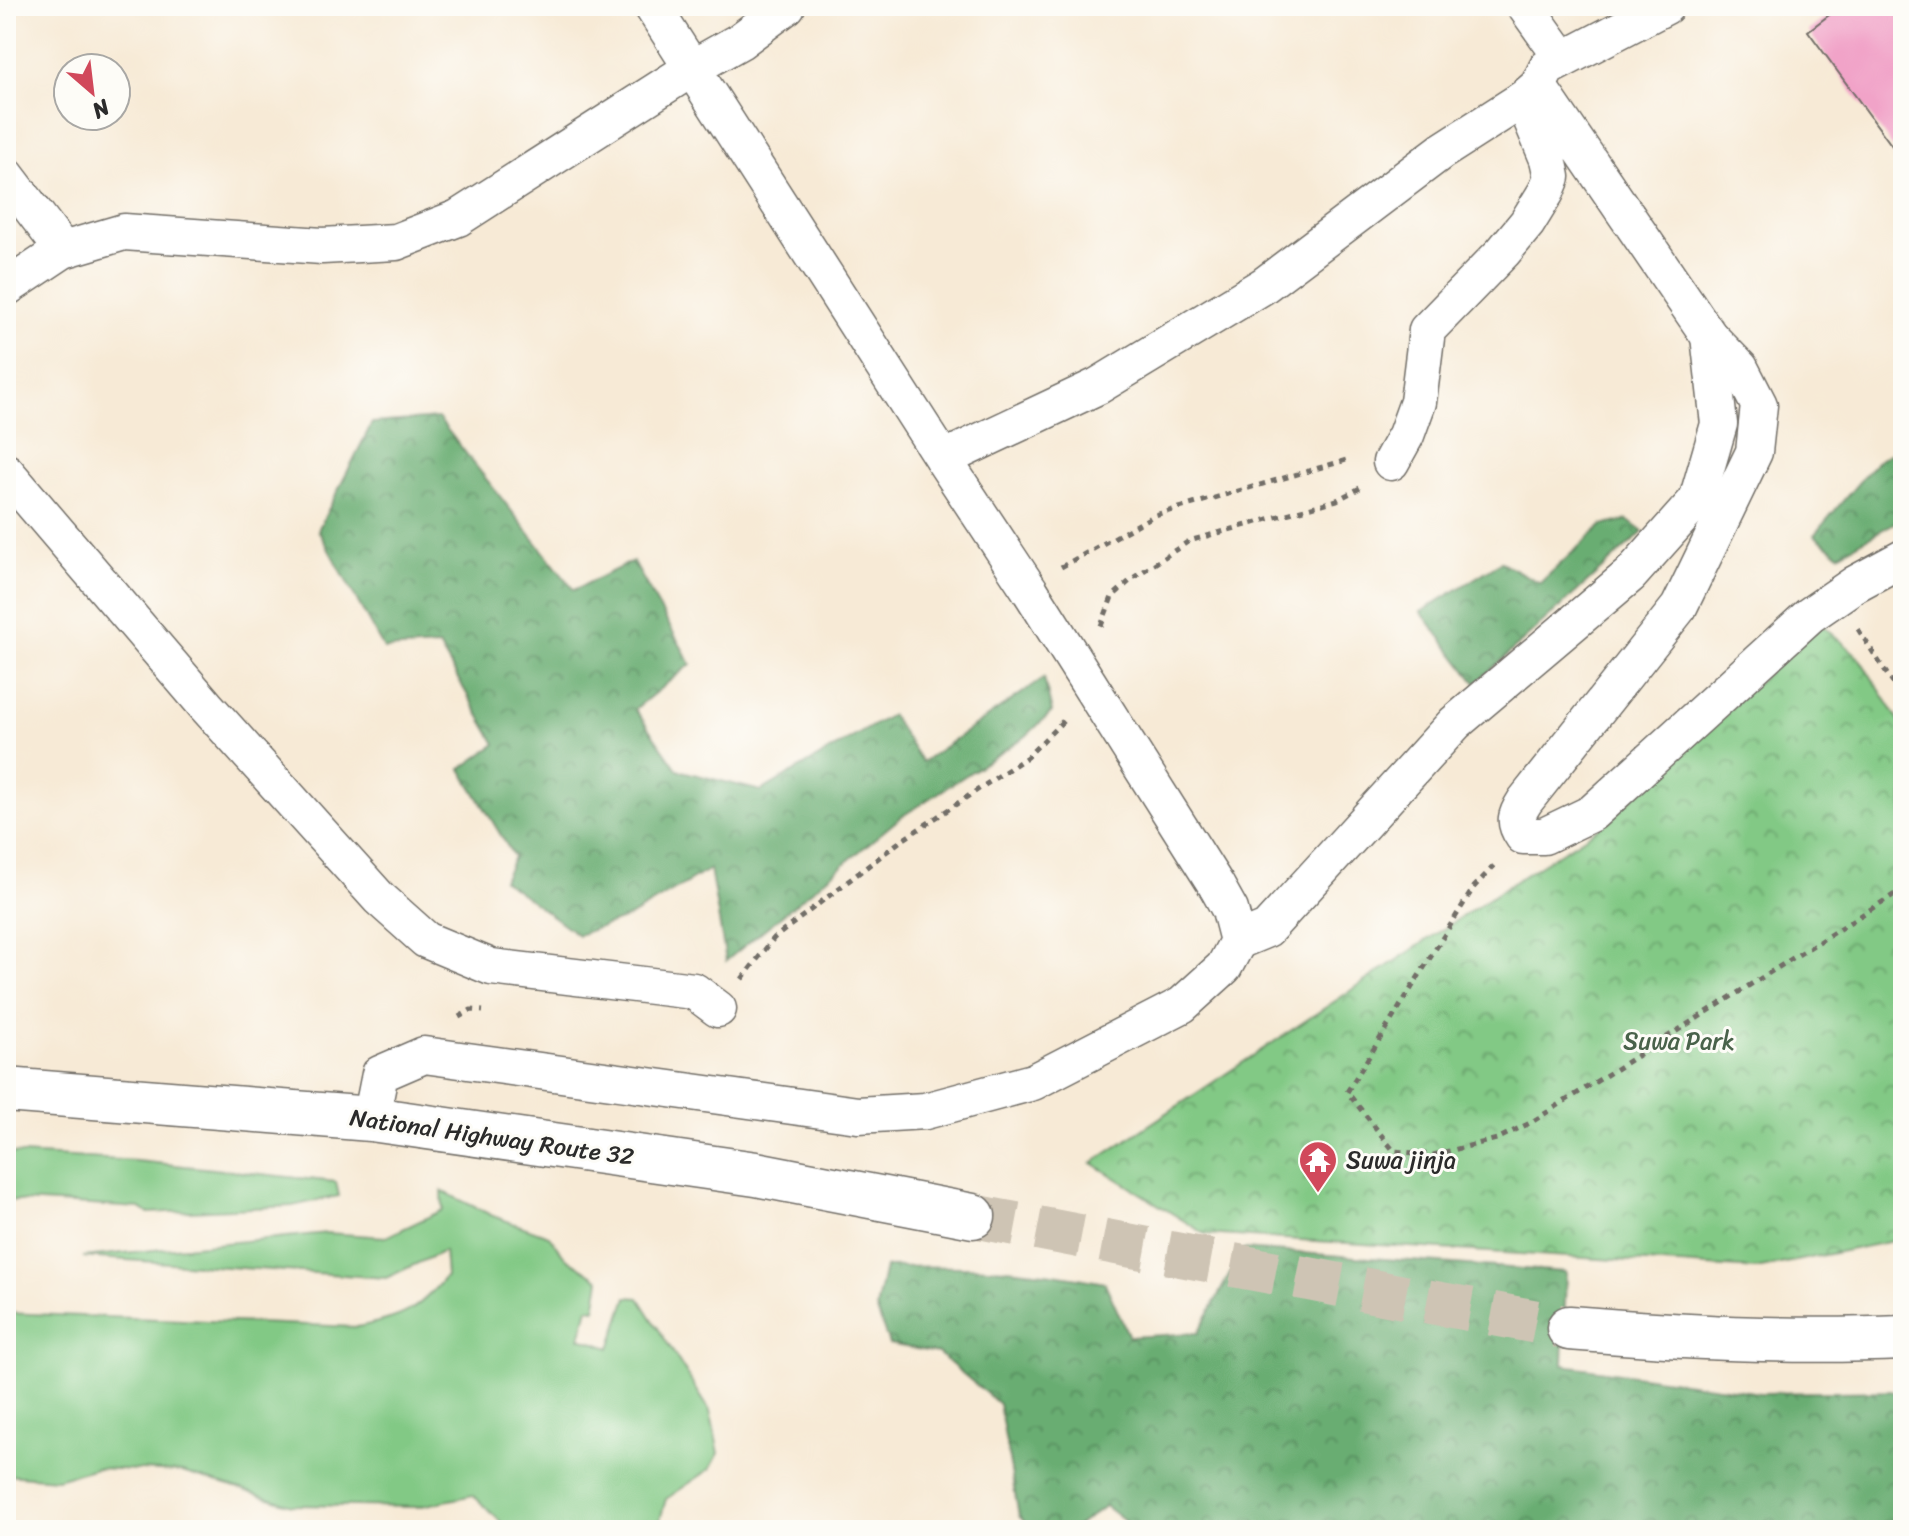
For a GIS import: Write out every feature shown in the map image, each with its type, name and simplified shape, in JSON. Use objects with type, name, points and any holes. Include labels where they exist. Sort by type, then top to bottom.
[{"type":"highway","name":"National Highway Route 32","points":[[6,1090],[371,1119],[756,1174],[973,1216]]},
{"type":"highway","points":[[1569,1328],[1701,1339],[1903,1338]]},
{"type":"street","points":[[652,6],[1029,589],[1216,885],[1230,910],[1238,941]]},
{"type":"street","points":[[6,288],[63,250],[124,232],[322,246],[396,242],[458,218],[694,67],[740,41],[787,6]]},
{"type":"street","points":[[1525,6],[1563,59]]},
{"type":"street","points":[[943,459],[1098,386],[1263,286],[1442,151],[1530,93],[1547,68],[1666,6]]},
{"type":"street","points":[[1530,93],[1709,336],[1740,368],[1759,405],[1754,452],[1679,607],[1525,801],[1516,815],[1516,826],[1523,836],[1544,836],[1592,813],[1810,615],[1834,597],[1903,558]]},
{"type":"street","points":[[1398,448],[1418,402],[1427,330],[1527,223],[1552,177],[1530,93]]},
{"type":"street","points":[[6,175],[63,250]]},
{"type":"street","points":[[371,1119],[380,1074],[424,1055],[858,1115],[925,1111],[1033,1082],[1182,1005],[1224,967],[1238,941],[1267,929],[1455,723],[1630,575],[1697,500],[1719,424],[1709,336]]},
{"type":"street","points":[[6,472],[206,706],[379,898],[426,940],[491,967],[694,991],[718,1009]]},
{"type":"path","points":[[1029,589],[1155,515],[1398,448]]},
{"type":"path","points":[[1096,639],[1112,597],[1133,578],[1189,541],[1337,500],[1373,480],[1398,448]]},
{"type":"path","points":[[1834,597],[1868,642],[1903,699]]},
{"type":"path","points":[[718,1009],[774,938],[898,843],[1027,757],[1063,722],[1068,708]]},
{"type":"path","points":[[1523,836],[1474,887],[1347,1092],[1394,1151],[1433,1155],[1444,1153],[1497,1139],[1530,1123],[1903,889]]},
{"type":"green space","points":[[438,418],[574,590],[633,561],[691,664],[635,709],[678,770],[761,791],[891,715],[922,762],[1044,678],[1052,712],[1025,737],[901,817],[726,961],[710,869],[629,917],[578,935],[503,880],[514,857],[461,769],[496,744],[439,646],[384,649],[318,530],[372,423]]},
{"type":"green space","points":[[1903,446],[1903,518],[1839,554],[1814,535],[1876,462]]},
{"type":"green space","points":[[1627,520],[1643,532],[1476,683],[1421,612],[1501,562],[1540,583],[1601,526]]},
{"type":"green space","name":"Suwa Park","points":[[1821,624],[1858,656],[1903,727],[1903,1239],[1756,1269],[1205,1234],[1092,1163],[1599,828]]},
{"type":"green space","points":[[6,1153],[137,1161],[336,1182],[339,1196],[292,1206],[148,1213],[140,1208],[6,1200]]},
{"type":"green space","points":[[442,1191],[493,1216],[549,1236],[566,1258],[600,1280],[595,1309],[588,1308],[580,1338],[610,1348],[627,1297],[639,1298],[710,1411],[719,1453],[710,1469],[666,1499],[657,1530],[509,1530],[473,1495],[417,1507],[292,1505],[182,1472],[96,1468],[57,1479],[6,1475],[6,1313],[357,1327],[408,1312],[446,1276],[444,1251],[386,1278],[83,1257],[327,1233],[386,1237],[443,1210]]},
{"type":"green space","points":[[1243,1249],[1566,1272],[1563,1365],[1761,1393],[1903,1391],[1903,1530],[1784,1530],[1772,1524],[1746,1530],[1136,1530],[1105,1506],[1072,1530],[1032,1530],[1019,1516],[999,1404],[938,1353],[889,1344],[876,1308],[885,1267],[995,1268],[1105,1283],[1129,1337],[1198,1333]]},
{"type":"building","points":[[1841,6],[1903,6],[1903,161],[1808,31]]},
{"type":"tunnel","points":[[973,1216],[1569,1328]]},
{"type":"place","name":"Suwa jinja","points":[[1318,1194]]}]
